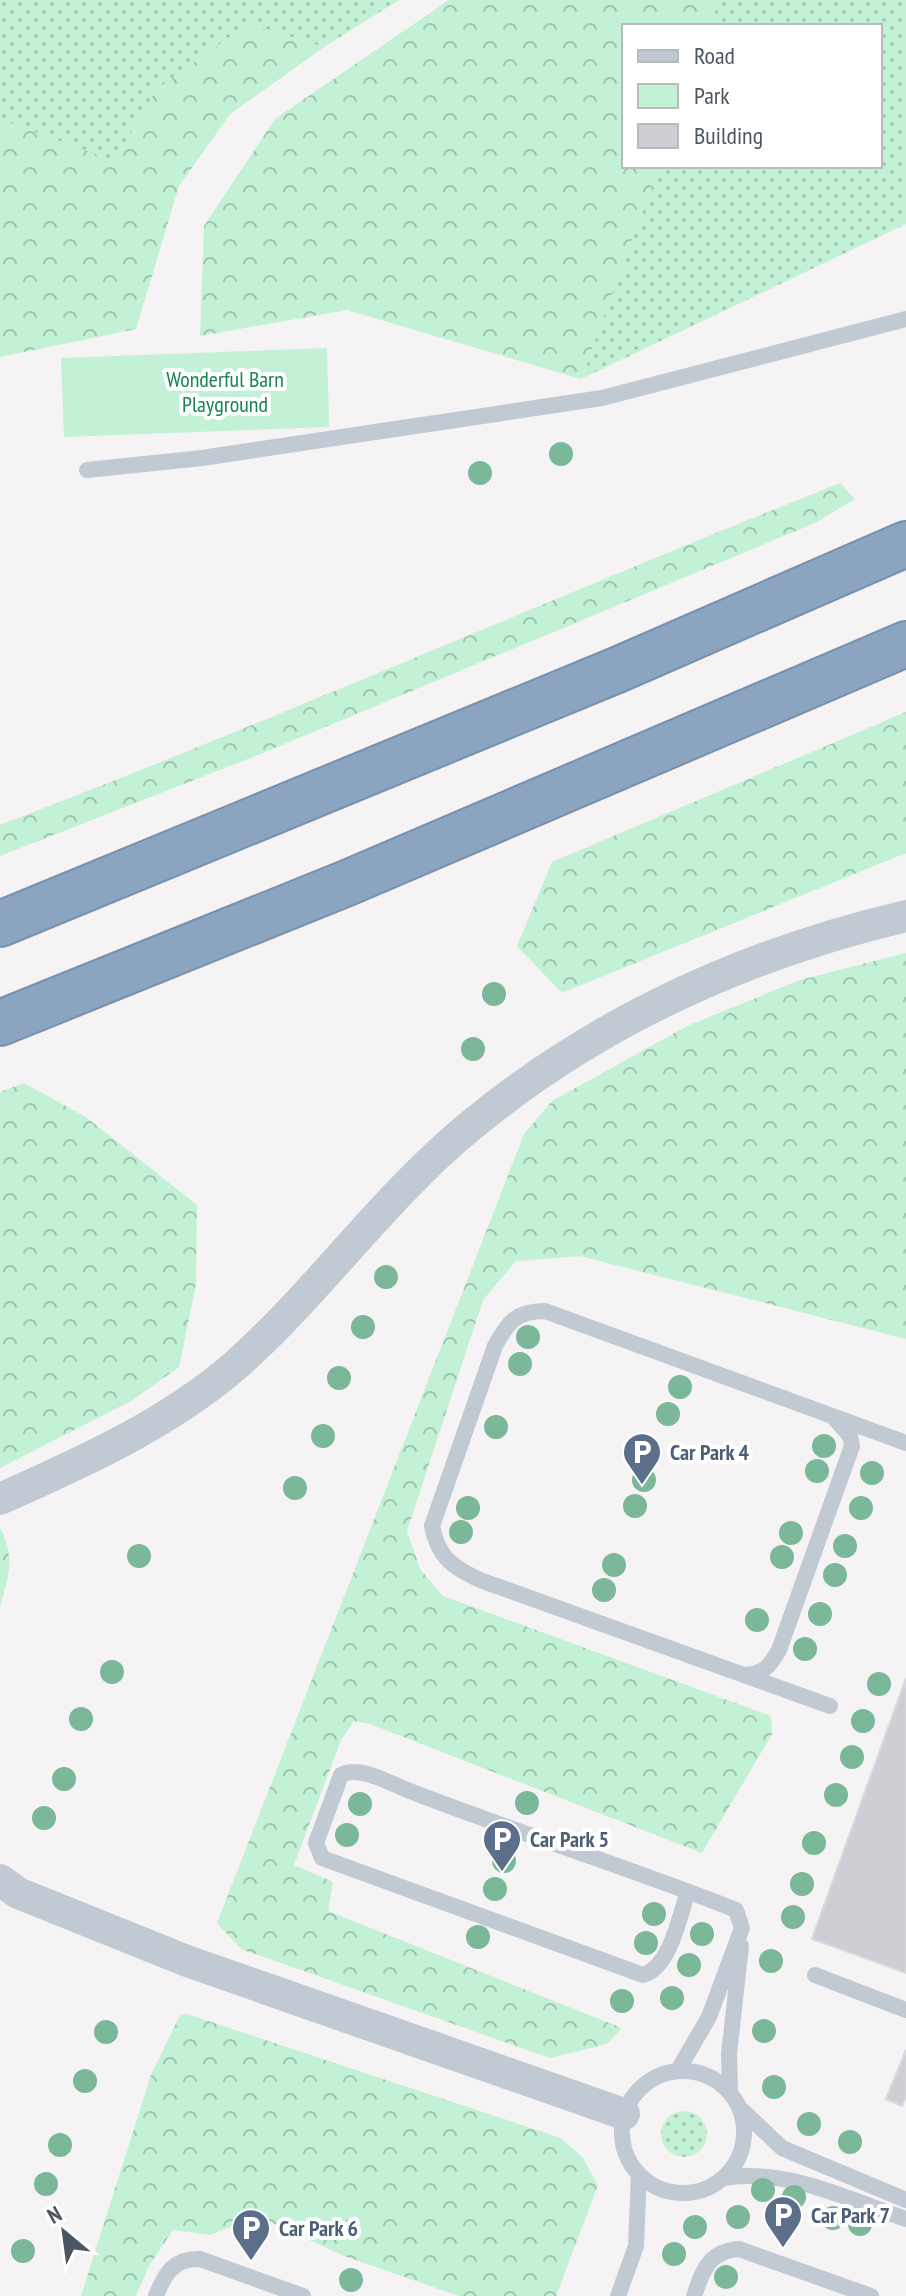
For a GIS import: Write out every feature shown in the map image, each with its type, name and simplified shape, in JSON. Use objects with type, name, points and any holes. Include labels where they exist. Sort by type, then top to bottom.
[{"type":"highway","points":[[0,924],[617,670],[906,544]]},
{"type":"highway","points":[[0,1023],[361,877],[906,644]]},
{"type":"street","points":[[0,1499],[153,1423],[233,1367],[404,1188],[466,1129],[547,1068],[675,993],[791,948],[906,916]]},
{"type":"street","points":[[0,1880],[18,1893],[187,1961],[624,2114]]},
{"type":"lane","points":[[87,470],[202,458],[602,398],[906,319]]},
{"type":"lane","points":[[830,1706],[454,1569],[440,1554],[432,1526],[495,1346],[508,1324],[517,1315],[529,1311],[545,1311],[906,1443]]},
{"type":"lane","points":[[739,1675],[758,1674],[771,1664],[844,1471],[852,1446],[850,1436],[830,1415]]},
{"type":"lane","points":[[688,1892],[664,1958],[651,1973],[643,1975],[322,1858],[316,1843],[341,1775],[358,1772],[688,1892],[736,1910],[742,1928],[739,1990],[729,2054],[730,2091]]},
{"type":"lane","points":[[678,2070],[709,2017],[742,1928]]},
{"type":"lane","points":[[815,1975],[906,2010]]},
{"type":"lane","points":[[678,2070],[697,2072],[715,2079],[730,2091],[740,2108],[745,2127],[743,2146],[736,2164],[724,2178],[708,2188],[681,2193],[654,2186],[639,2174],[627,2157],[622,2137],[624,2114],[631,2098],[660,2075],[678,2070]]},
{"type":"lane","points":[[740,2108],[782,2148],[906,2200]]},
{"type":"lane","points":[[618,2296],[636,2246],[639,2174]]},
{"type":"lane","points":[[724,2178],[759,2174],[795,2181],[906,2219]]},
{"type":"lane","points":[[694,2296],[710,2259],[723,2250],[739,2249],[871,2296]]},
{"type":"lane","points":[[156,2296],[172,2267],[188,2259],[200,2259],[303,2296]]},
{"type":"green space","points":[[0,0],[399,0],[324,47],[248,24],[156,90],[114,162],[0,119]]},
{"type":"green space","points":[[449,0],[719,0],[711,24],[622,24],[622,168],[658,168],[581,379],[347,310],[200,336],[204,226],[275,119]]},
{"type":"green space","points":[[719,0],[906,0],[906,224],[581,379],[658,168],[882,168],[882,24],[711,24]]},
{"type":"green space","points":[[248,24],[324,47],[230,114],[179,186],[136,329],[0,357],[0,119],[114,161],[156,90]]},
{"type":"green space","name":"Wonderful Barn Playground","points":[[327,348],[329,427],[64,437],[61,358]]},
{"type":"green space","points":[[840,483],[855,499],[815,523],[263,753],[0,856],[0,825],[211,742]]},
{"type":"green space","points":[[906,712],[906,853],[562,993],[517,946],[552,862]]},
{"type":"green space","points":[[906,953],[906,1339],[580,1256],[516,1261],[483,1300],[407,1531],[420,1569],[443,1596],[771,1716],[772,1734],[702,1853],[370,1724],[354,1721],[341,1740],[294,1865],[333,1882],[328,1911],[622,2028],[607,2044],[550,2058],[241,1949],[217,1923],[524,1134],[552,1101],[687,1026],[800,980]]},
{"type":"green space","points":[[24,1083],[86,1117],[197,1205],[196,1284],[179,1367],[131,1401],[0,1468],[0,1092]]},
{"type":"green space","points":[[0,1528],[9,1558],[8,1577],[0,1607]]},
{"type":"green space","points":[[187,2014],[561,2138],[583,2158],[598,2185],[556,2296],[459,2296],[344,2256],[257,2216],[210,2235],[173,2230],[149,2266],[136,2296],[81,2296],[151,2075],[180,2015]]},
{"type":"green space","points":[[684,2111],[700,2118],[707,2134],[700,2150],[684,2157],[668,2150],[661,2134],[668,2118]]},
{"type":"building","points":[[906,1678],[906,1973],[812,1939]]},
{"type":"building","points":[[906,2050],[906,2097],[902,2106],[886,2099]]},
{"type":"place","name":"Car Park 4","points":[[642,1486]]},
{"type":"place","name":"Car Park 5","points":[[502,1873]]},
{"type":"place","name":"Car Park 7","points":[[783,2249]]},
{"type":"place","name":"Car Park 6","points":[[251,2262]]}]
